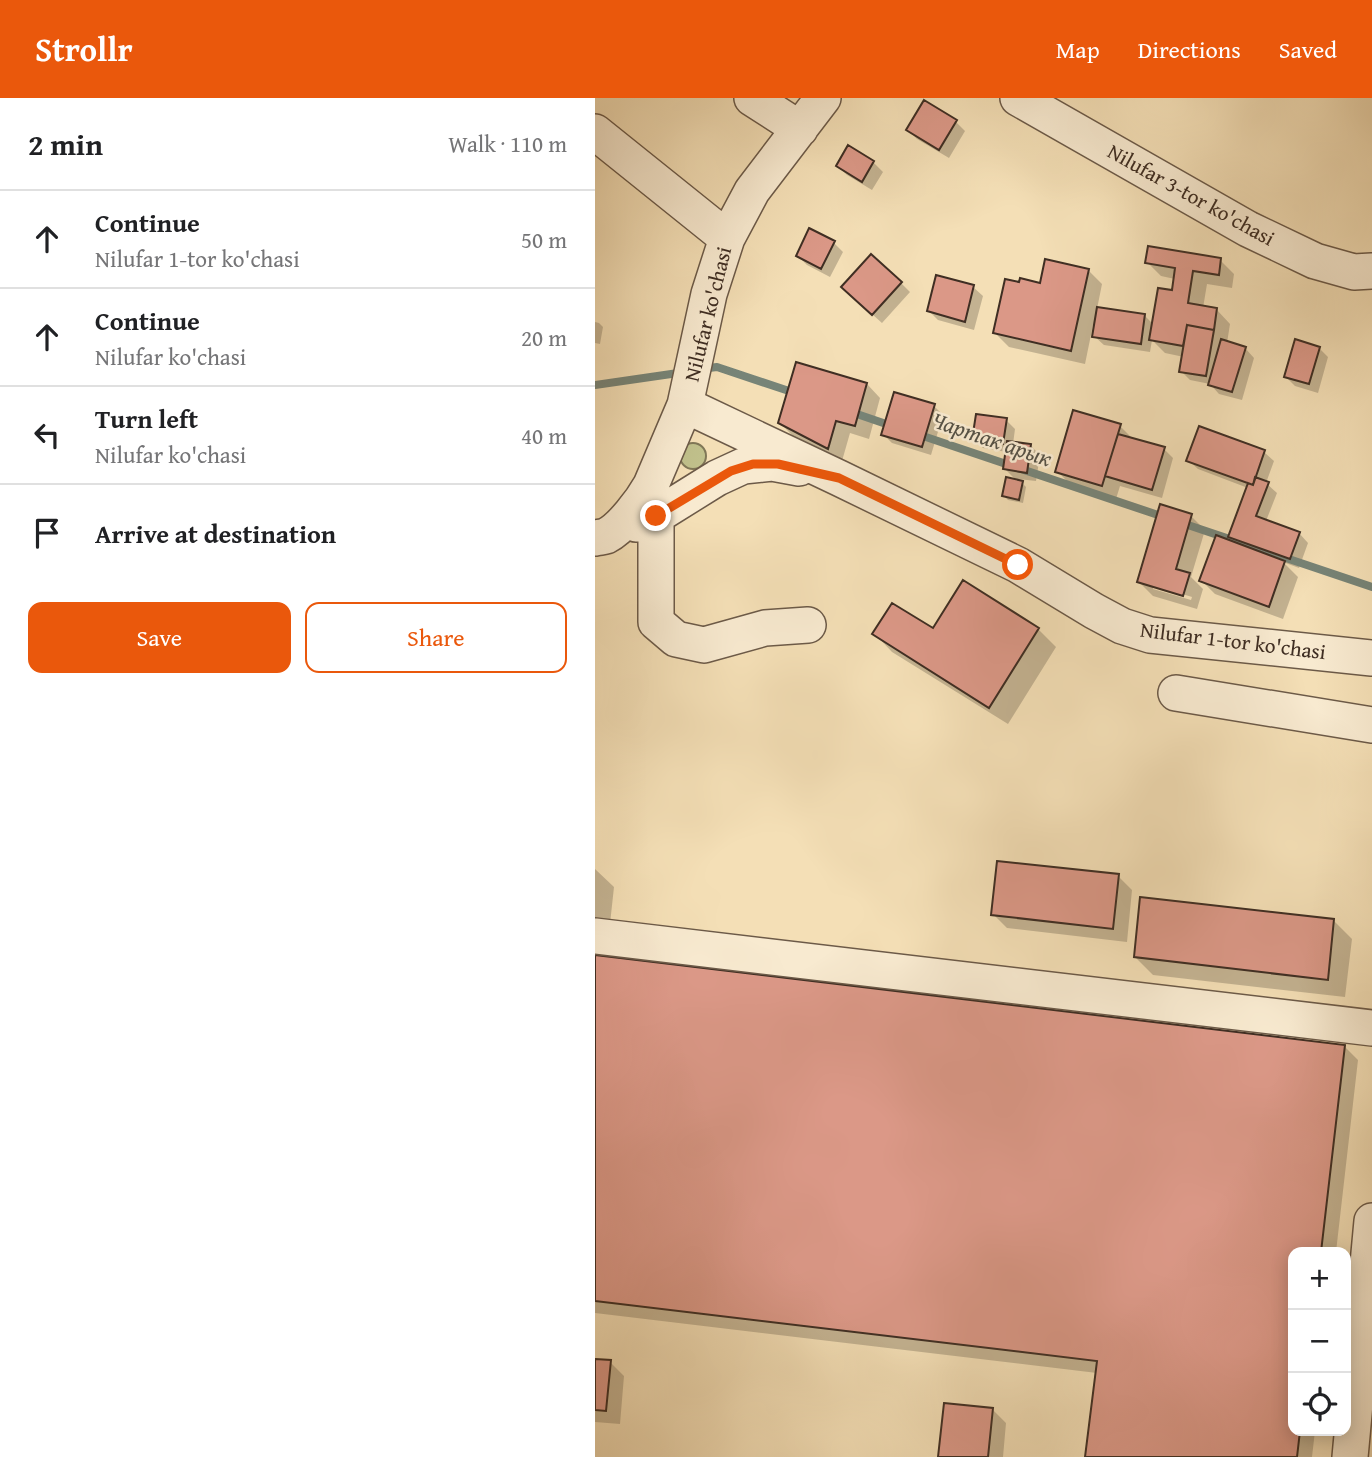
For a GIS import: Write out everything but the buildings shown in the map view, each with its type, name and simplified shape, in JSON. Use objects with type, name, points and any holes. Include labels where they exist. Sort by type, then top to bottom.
[{"type":"street","points":[[752,98],[800,129]]},
{"type":"street","name":"Nilufar ko'chasi","points":[[601,537],[623,522],[644,498],[685,405],[709,294],[727,238],[752,191],[823,98]]},
{"type":"street","name":"Nilufar 3-tor ko'chasi","points":[[1018,98],[1248,229],[1315,261],[1354,272],[1372,271]]},
{"type":"street","points":[[595,132],[727,238]]},
{"type":"street","name":"Nilufar 1-tor ko'chasi","points":[[685,405],[1018,565],[1122,626],[1150,635],[1372,658]]},
{"type":"street","name":"Nilufar ko'chasi","points":[[601,537],[656,516],[731,471],[753,464],[778,464],[839,478]]},
{"type":"street","points":[[656,516],[656,622],[676,639],[704,645],[765,628],[807,625]]},
{"type":"street","points":[[1176,694],[1372,725]]},
{"type":"street","points":[[595,936],[1372,1028]]},
{"type":"street","points":[[1350,1457],[1372,1221]]},
{"type":"green space","points":[[693,443],[702,447],[706,456],[702,465],[693,469],[684,465],[680,456],[684,447]]},
{"type":"waterway","name":"Чартак арык","points":[[701,369],[717,367],[795,393]]},
{"type":"waterway","name":"Чартак арык","points":[[595,385],[685,372]]},
{"type":"waterway","name":"Чартак арык","points":[[851,412],[895,427]]},
{"type":"waterway","name":"Чартак арык","points":[[917,434],[1167,518]]},
{"type":"waterway","name":"Чартак арык","points":[[1179,522],[1372,587]]},
{"type":"route","points":[[656,516],[731,471],[753,464],[778,464],[839,478],[1018,565]]}]
